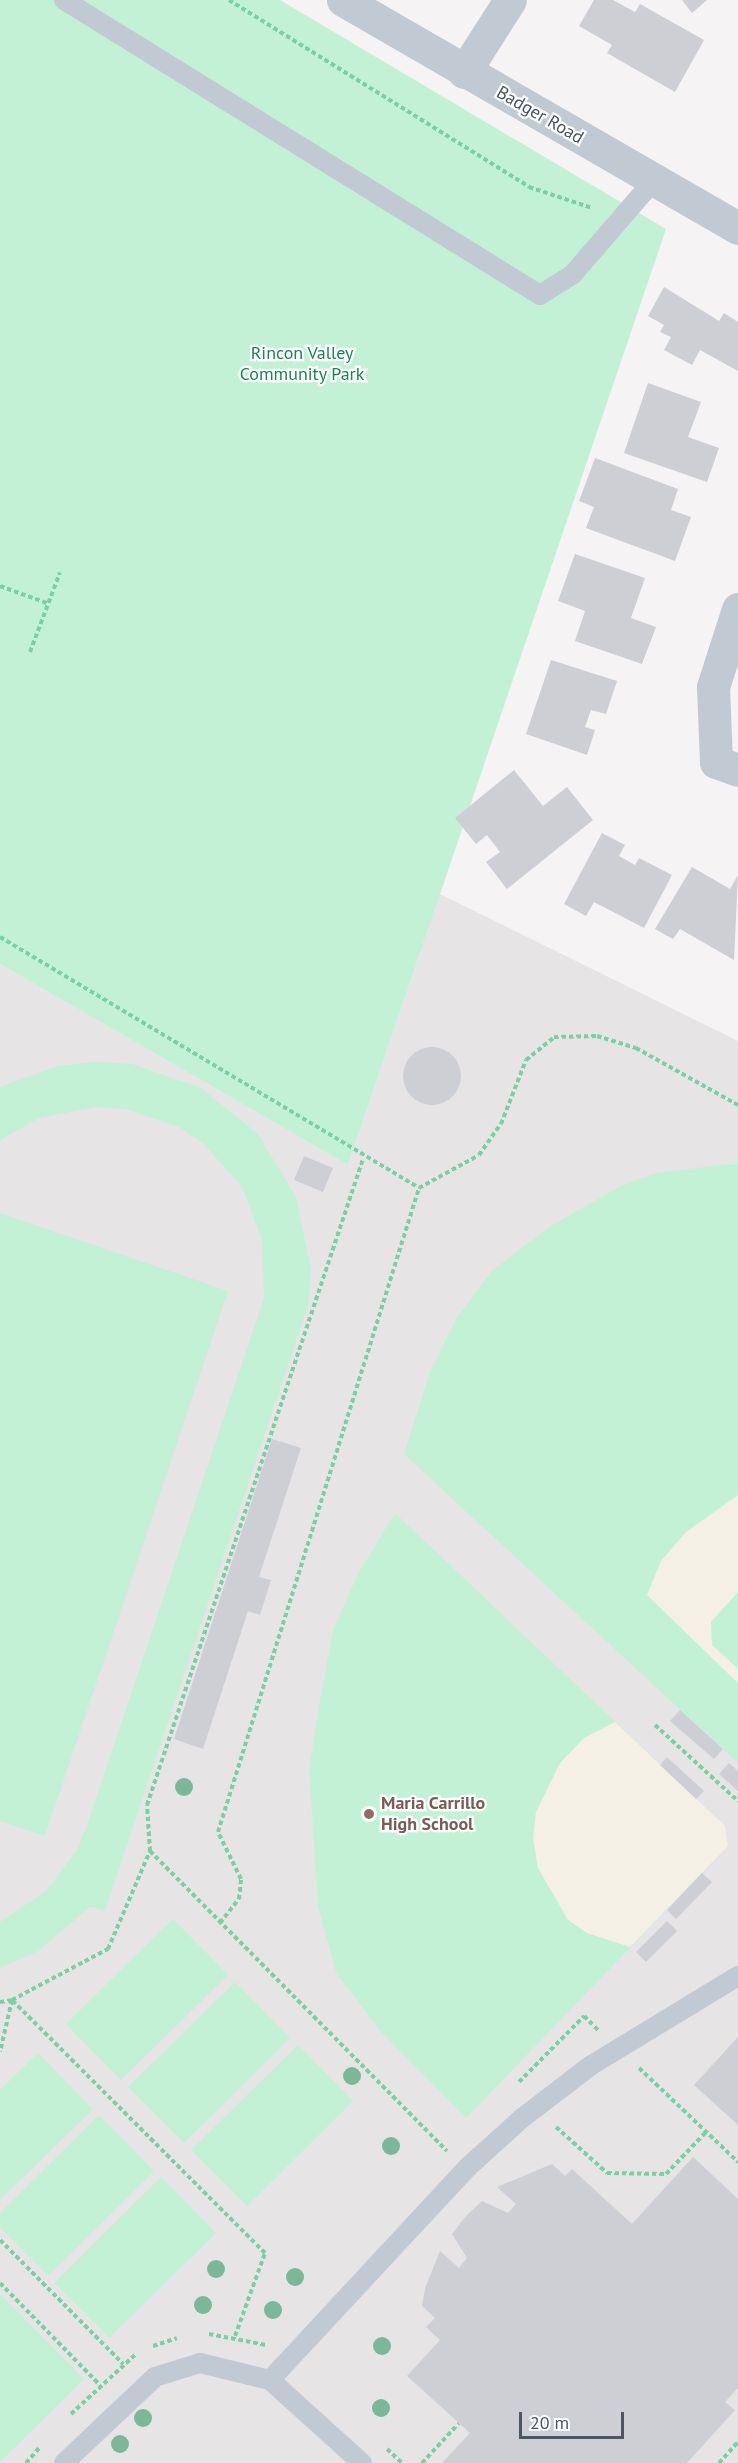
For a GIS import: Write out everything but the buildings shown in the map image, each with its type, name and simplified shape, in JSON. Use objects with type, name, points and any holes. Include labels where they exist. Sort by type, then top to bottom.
[{"type":"street","name":"Badger Road","points":[[343,0],[464,72],[738,228]]},
{"type":"street","points":[[464,72],[510,0]]},
{"type":"street","points":[[738,609],[713,687],[716,762],[738,770]]},
{"type":"lane","points":[[64,0],[524,289],[540,295],[553,290],[654,180]]},
{"type":"lane","points":[[270,2380],[514,2124],[590,2066],[738,1976]]},
{"type":"lane","points":[[64,2463],[144,2385],[168,2370],[200,2363],[270,2380],[362,2463]]},
{"type":"path","points":[[229,0],[530,187],[621,218]]},
{"type":"path","points":[[30,652],[60,572]]},
{"type":"path","points":[[0,586],[47,603]]},
{"type":"path","points":[[0,937],[81,981],[363,1159],[418,1188]]},
{"type":"path","points":[[220,1923],[239,1899],[241,1879],[218,1832],[418,1188],[479,1155],[501,1124],[526,1060],[554,1037],[597,1036],[636,1048],[738,1105]]},
{"type":"path","points":[[0,2001],[12,2000],[108,1949],[150,1851],[147,1805],[363,1159]]},
{"type":"path","points":[[655,1725],[738,1801]]},
{"type":"path","points":[[150,1851],[220,1923],[435,2133],[449,2154],[441,2163]]},
{"type":"path","points":[[0,2052],[12,2000]]},
{"type":"path","points":[[12,2000],[265,2253],[235,2336]]},
{"type":"path","points":[[544,2130],[561,2119]]},
{"type":"path","points":[[553,2124],[607,2173],[666,2174],[706,2132]]},
{"type":"path","points":[[0,2240],[144,2385]]},
{"type":"path","points":[[0,2283],[99,2385]]},
{"type":"path","points":[[196,2336],[235,2336],[272,2345]]},
{"type":"path","points":[[149,2347],[186,2337]]},
{"type":"path","points":[[122,2363],[140,2351]]},
{"type":"path","points":[[422,2463],[459,2423]]},
{"type":"path","points":[[719,2463],[738,2442]]},
{"type":"path","points":[[385,2447],[402,2463]]},
{"type":"shaded area","name":"Maria Carrillo High School","points":[[440,894],[738,1041],[738,2463],[0,2463],[0,964],[348,1165]]},
{"type":"green space","name":"Rincon Valley Community Park","points":[[0,0],[280,0],[666,229],[348,1165],[0,964]]},
{"type":"green space","points":[[95,1062],[132,1064],[201,1088],[258,1134],[296,1197],[311,1269],[308,1305],[105,1911],[90,1907],[38,1951],[0,1968],[0,1922],[46,1891],[77,1850],[87,1825],[264,1298],[262,1240],[242,1187],[203,1143],[179,1127],[125,1109],[96,1107],[39,1118],[0,1140],[0,1087],[58,1066]]},
{"type":"green space","points":[[738,1163],[738,1763],[404,1454],[430,1372],[456,1319],[492,1271],[551,1226],[619,1187],[656,1173]]},
{"type":"green space","points":[[0,1213],[228,1291],[45,1836],[0,1821]]},
{"type":"green space","points":[[395,1513],[725,1826],[728,1846],[466,2118],[382,2033],[336,1973],[318,1906],[309,1769],[333,1630],[358,1574]]},
{"type":"green space","points":[[173,1919],[228,1975],[121,2080],[66,2024]]},
{"type":"green space","points":[[235,1982],[290,2038],[184,2143],[128,2087]]},
{"type":"green space","points":[[298,2045],[353,2101],[247,2206],[191,2150]]},
{"type":"green space","points":[[38,2053],[93,2109],[0,2200],[0,2090]]},
{"type":"green space","points":[[99,2115],[154,2171],[48,2276],[0,2228],[0,2213]]},
{"type":"green space","points":[[161,2177],[216,2233],[109,2338],[54,2283]]},
{"type":"green space","points":[[0,2294],[84,2379],[0,2462]]},
{"type":"sand","points":[[738,1495],[738,1592],[711,1622],[712,1645],[738,1669],[738,1683],[647,1595],[661,1561],[686,1532]]},
{"type":"sand","points":[[615,1722],[725,1826],[728,1846],[630,1947],[587,1933],[568,1920],[538,1868],[533,1838],[536,1812],[560,1763],[584,1738]]},
{"type":"place","name":"Maria Carrillo High School","points":[[369,1814]]}]
